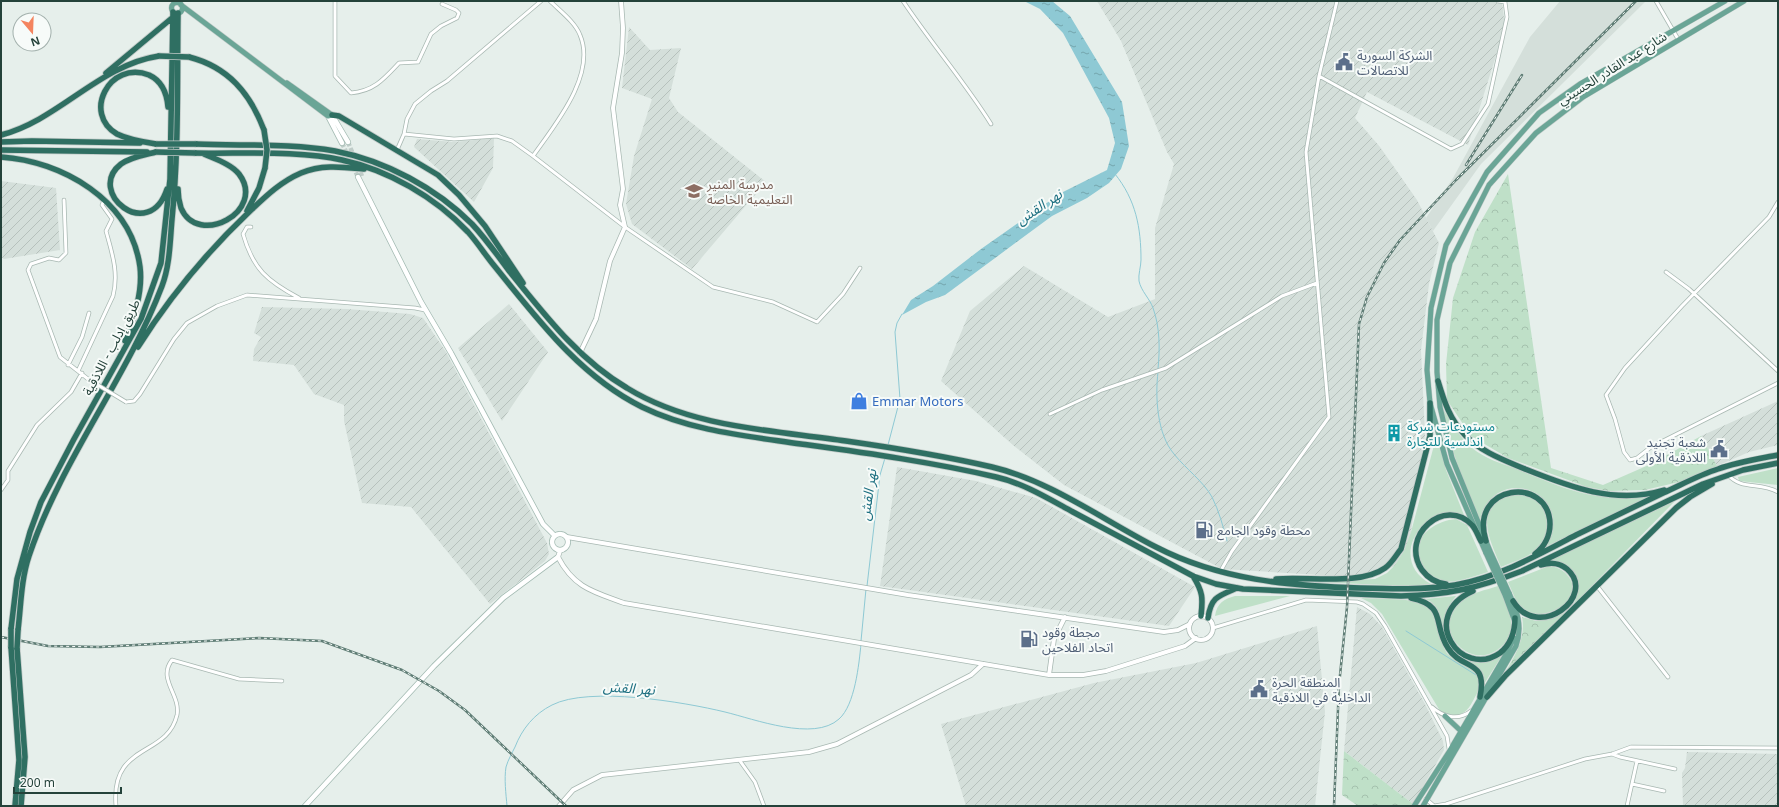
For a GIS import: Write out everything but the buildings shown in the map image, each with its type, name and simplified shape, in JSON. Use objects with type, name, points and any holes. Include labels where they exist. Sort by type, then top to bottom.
[{"type":"highway","points":[[94,83],[174,10]]},
{"type":"highway","name":"طريق إدلب - اللاذقية","points":[[14,647],[11,629],[16,579],[41,502],[74,439],[141,319],[161,263],[173,179],[171,132],[174,10]]},
{"type":"highway","name":"طريق إدلب - اللاذقية","points":[[14,647],[18,630],[23,580],[29,556],[46,513],[66,470],[127,364],[163,285],[169,256],[173,179],[174,10]]},
{"type":"highway","points":[[1,134],[17,130],[35,121],[94,83],[135,61],[159,56],[189,57],[212,65],[235,82],[252,103],[264,130],[267,150],[265,168],[254,200],[231,229],[186,280],[154,322],[127,364]]},
{"type":"highway","points":[[156,144],[129,138],[118,134],[109,127],[103,118],[101,107],[102,97],[112,80],[120,75],[130,72],[141,73],[152,77],[160,84],[166,94],[171,132]]},
{"type":"highway","points":[[330,116],[339,116],[438,175],[459,195],[485,226],[546,316]]},
{"type":"highway","points":[[1,142],[32,141],[196,144],[295,148],[338,152],[368,160],[418,182],[451,205],[474,226],[546,316],[580,353],[602,372],[628,390],[657,404],[692,416],[793,435],[841,440],[919,452],[998,469],[1049,488],[1156,547],[1193,564],[1220,572],[1265,580],[1317,587],[1419,589],[1458,584],[1491,576],[1689,481],[1718,469],[1778,455]]},
{"type":"highway","points":[[1,150],[316,156],[341,159],[372,170],[408,186],[448,214],[468,233],[571,356],[599,381],[641,407],[674,420],[718,431],[916,461],[1007,480],[1034,492],[1193,576],[1216,584],[1237,588],[1424,596],[1460,592],[1495,582]]},
{"type":"highway","points":[[156,152],[127,160],[119,165],[112,178],[111,188],[113,196],[124,209],[132,212],[144,212],[154,209],[160,203],[173,179]]},
{"type":"highway","points":[[173,179],[182,209],[194,221],[211,226],[227,221],[234,216],[244,200],[244,183],[231,167],[202,153]]},
{"type":"highway","points":[[1,157],[20,158],[55,168],[84,184],[104,200],[117,213],[125,225],[137,252],[140,268],[139,297],[135,317],[118,361]]},
{"type":"highway","points":[[231,229],[276,186],[303,172],[323,167],[345,167],[372,170]]},
{"type":"highway","points":[[1438,381],[1450,415],[1471,441],[1503,460],[1564,484],[1594,493],[1624,496],[1662,490],[1689,481]]},
{"type":"highway","points":[[1265,580],[1284,578],[1363,578],[1386,567],[1401,548],[1430,436],[1430,403]]},
{"type":"highway","points":[[1515,618],[1513,634],[1508,644],[1501,652],[1492,657],[1481,659],[1466,656],[1457,650],[1451,642],[1447,632],[1446,622],[1452,607],[1463,596],[1522,571],[1703,484],[1728,475],[1778,463]]},
{"type":"highway","points":[[1487,697],[1506,675],[1676,508],[1690,497],[1728,475]]},
{"type":"highway","points":[[1483,541],[1483,522],[1486,512],[1492,502],[1500,496],[1510,492],[1530,494],[1545,507],[1549,518],[1550,528],[1547,539],[1541,548],[1526,560]]},
{"type":"highway","points":[[1458,584],[1440,583],[1423,572],[1416,554],[1419,534],[1427,524],[1434,520],[1456,516],[1471,524],[1483,541]]},
{"type":"highway","points":[[1513,601],[1523,614],[1534,618],[1541,618],[1564,609],[1572,600],[1575,593],[1574,578],[1566,568],[1560,564],[1548,563],[1522,571]]},
{"type":"highway","points":[[1193,576],[1201,589],[1203,598],[1201,616]]},
{"type":"highway","points":[[1208,618],[1210,605],[1216,599],[1237,588]]},
{"type":"highway","points":[[1401,596],[1424,601],[1432,606],[1437,614],[1444,642],[1449,651],[1476,669],[1480,675],[1482,687],[1480,697]]},
{"type":"highway","points":[[14,647],[19,760],[15,806]]},
{"type":"highway","points":[[14,647],[25,757],[21,806]]},
{"type":"main road","name":"شارع عبد القادر الحسيني","points":[[1507,594],[1447,464],[1430,403],[1427,370],[1431,308],[1446,245],[1487,172],[1539,113],[1580,84],[1725,1]]},
{"type":"main road","name":"شارع عبد القادر الحسيني","points":[[1483,541],[1452,458],[1442,420],[1438,381],[1437,320],[1450,263],[1489,185],[1536,133],[1583,97],[1744,1]]},
{"type":"main road","points":[[174,10],[178,3]]},
{"type":"main road","points":[[174,10],[178,3]]},
{"type":"main road","points":[[178,3],[283,81],[292,84],[330,116],[348,142]]},
{"type":"main road","points":[[174,10],[191,14]]},
{"type":"main road","points":[[330,116],[342,143]]},
{"type":"main road","points":[[360,176],[425,310],[451,353],[543,524],[555,536]]},
{"type":"main road","points":[[560,534],[566,537],[568,545],[565,549],[560,551],[554,549],[552,544],[555,536],[560,534]]},
{"type":"main road","points":[[305,806],[434,666],[492,608],[521,584],[558,557]]},
{"type":"main road","points":[[1423,806],[1466,735],[1518,640],[1520,622],[1513,601],[1507,594]]},
{"type":"main road","points":[[1414,806],[1449,752],[1512,644],[1516,629],[1515,618],[1507,594]]},
{"type":"main road","points":[[1445,716],[1466,735]]},
{"type":"street","points":[[335,1],[335,76],[351,93],[362,92],[376,85],[399,64],[418,62],[431,34],[441,26],[457,18],[459,13],[456,10],[442,4]]},
{"type":"street","points":[[397,150],[404,134],[407,119],[415,104],[431,91],[447,81],[541,1]]},
{"type":"street","points":[[533,156],[571,100],[580,80],[583,55],[581,36],[576,28],[550,1]]},
{"type":"street","points":[[580,353],[596,319],[610,261],[625,227],[620,205],[623,189],[613,108],[622,53],[623,28],[621,1]]},
{"type":"street","points":[[903,1],[919,25],[971,92],[991,124]]},
{"type":"street","points":[[1220,572],[1232,551],[1329,417],[1306,152],[1319,76],[1337,1]]},
{"type":"street","points":[[1319,76],[1451,149],[1462,144],[1488,104],[1507,17],[1505,2],[1498,1]]},
{"type":"street","points":[[1656,1],[1678,39]]},
{"type":"street","points":[[404,134],[454,139],[497,136],[512,141],[625,227],[713,287],[773,302],[817,322],[843,294],[860,268]]},
{"type":"street","points":[[64,200],[66,253],[59,260],[49,258],[31,264],[28,270],[60,357],[68,365],[88,379],[126,402],[134,401],[140,394],[174,339],[188,323],[217,306],[247,295],[425,310]]},
{"type":"street","points":[[1,490],[8,480],[8,471],[37,425],[71,392],[113,296],[116,284],[116,270],[106,231],[112,219],[102,205],[104,200]]},
{"type":"street","points":[[1778,202],[1769,217],[1715,271],[1695,295],[1682,306],[1625,368],[1606,395],[1615,419],[1621,445],[1627,457],[1634,460],[1651,447],[1778,383]]},
{"type":"street","points":[[251,227],[247,228],[243,234],[248,253],[254,263],[263,275],[282,289],[302,299]]},
{"type":"street","points":[[1666,272],[1695,295],[1778,371]]},
{"type":"street","points":[[1050,414],[1102,390],[1166,368],[1282,296],[1317,283]]},
{"type":"street","points":[[68,365],[82,336],[89,313]]},
{"type":"street","points":[[1728,475],[1736,483],[1770,487],[1778,492]]},
{"type":"street","points":[[566,537],[876,589],[1164,632],[1178,630],[1190,624],[1194,618],[1201,616],[1208,618],[1213,628]]},
{"type":"street","points":[[560,551],[558,557],[566,572],[575,581],[595,592],[624,603],[1048,675],[1083,675],[1106,670],[1185,646],[1196,638]]},
{"type":"street","points":[[1597,586],[1668,677]]},
{"type":"street","points":[[1190,624],[1190,630],[1196,638],[1202,640],[1208,637],[1213,628],[1306,600],[1357,602],[1370,608],[1379,618],[1447,736],[1449,752]]},
{"type":"street","points":[[1048,675],[1054,639],[1065,617]]},
{"type":"street","points":[[116,806],[118,780],[124,767],[138,753],[162,740],[177,715],[175,700],[166,675],[172,660],[239,679],[282,681]]},
{"type":"street","points":[[559,806],[573,790],[602,775],[740,761],[809,752],[837,744],[971,676],[983,664]]},
{"type":"street","points":[[1429,704],[1437,712],[1445,716],[1457,717],[1469,713],[1474,708]]},
{"type":"street","points":[[1426,799],[1434,806],[1446,804],[1585,759],[1612,754],[1631,747],[1778,748]]},
{"type":"street","points":[[1612,754],[1675,769]]},
{"type":"street","points":[[740,761],[755,782],[764,806]]},
{"type":"street","points":[[1627,806],[1638,761]]},
{"type":"street","points":[[1632,784],[1664,791]]},
{"type":"shaded area","points":[[1097,1],[1502,1],[1505,27],[1468,145],[1367,92],[1355,118],[1380,147],[1417,200],[1439,243],[1429,284],[1421,350],[1425,435],[1410,539],[1400,563],[1371,578],[1222,569],[1064,485],[1014,446],[941,381],[970,311],[1024,266],[1108,317],[1155,299],[1155,228],[1174,164],[1167,152],[1121,41]]},
{"type":"shaded area","points":[[1560,1],[1646,1],[1481,164],[1433,231],[1426,218],[1453,178],[1530,37]]},
{"type":"shaded area","points":[[629,27],[650,50],[681,48],[669,98],[678,112],[766,182],[692,269],[632,224],[626,204],[634,156],[652,99],[622,88]]},
{"type":"shaded area","points":[[494,138],[493,168],[474,202],[414,147],[417,139],[454,142]]},
{"type":"shaded area","points":[[1,181],[56,188],[60,250],[4,259],[1,257]]},
{"type":"shaded area","points":[[509,304],[548,352],[502,421],[458,348]]},
{"type":"shaded area","points":[[262,307],[347,309],[410,314],[423,318],[446,352],[547,543],[549,554],[545,561],[490,604],[411,507],[362,503],[344,421],[344,405],[314,394],[294,365],[253,361],[254,349],[261,337],[254,333]]},
{"type":"shaded area","points":[[1778,401],[1778,445],[1749,452],[1717,466],[1701,436]]},
{"type":"shaded area","points":[[897,467],[976,481],[1036,498],[1195,587],[1169,626],[880,586]]},
{"type":"shaded area","points":[[1357,607],[1370,614],[1382,627],[1425,704],[1443,741],[1444,750],[1413,804],[1344,751]]},
{"type":"shaded area","points":[[1317,626],[1325,712],[1315,806],[966,806],[941,724],[1094,683],[1196,663]]},
{"type":"shaded area","points":[[1687,752],[1778,754],[1778,806],[1683,806],[1682,773],[1685,768]]},
{"type":"green space","points":[[1508,174],[1551,468],[1603,485],[1651,464],[1701,436],[1717,466],[1679,482],[1645,490],[1609,491],[1587,487],[1508,458],[1471,436],[1447,400],[1446,364],[1453,298],[1475,232]]},
{"type":"green space","points":[[1443,409],[1456,430],[1472,448],[1482,455],[1499,463],[1568,489],[1584,493],[1617,498],[1636,498],[1655,495],[1547,546],[1553,526],[1551,510],[1542,498],[1530,490],[1515,488],[1500,492],[1488,502],[1480,520],[1453,452]]},
{"type":"green space","points":[[1437,434],[1446,470],[1464,515],[1448,514],[1435,517],[1423,525],[1415,536],[1411,549],[1412,562],[1418,574],[1431,584],[1407,586],[1316,582],[1375,579],[1387,573],[1395,565],[1404,551],[1411,532]]},
{"type":"green space","points":[[1778,468],[1778,485],[1739,481],[1738,477]]},
{"type":"green space","points":[[1518,494],[1533,499],[1544,510],[1547,531],[1542,544],[1537,549],[1520,560],[1501,567],[1488,533],[1487,522],[1489,513],[1494,505],[1503,498]]},
{"type":"green space","points":[[1675,501],[1574,604],[1577,589],[1574,575],[1565,565],[1550,560]]},
{"type":"green space","points":[[1456,519],[1467,525],[1488,572],[1459,581],[1441,581],[1431,575],[1419,561],[1417,552],[1418,544],[1422,536],[1437,524]]},
{"type":"green space","points":[[1549,566],[1561,570],[1570,578],[1573,589],[1572,595],[1565,604],[1556,610],[1531,615],[1518,605],[1508,582]]},
{"type":"green space","points":[[1498,586],[1511,618],[1511,629],[1508,638],[1503,645],[1491,653],[1479,655],[1467,652],[1458,645],[1451,635],[1449,623],[1452,611],[1461,600]]},
{"type":"green space","points":[[1235,596],[1290,596],[1215,616],[1217,608],[1222,602]]},
{"type":"green space","points":[[1456,596],[1447,610],[1444,624],[1446,637],[1452,648],[1461,656],[1474,660],[1488,660],[1503,654],[1484,684],[1483,676],[1476,666],[1455,654],[1450,649],[1446,643],[1439,614],[1436,608],[1432,603],[1425,599]]},
{"type":"green space","points":[[1361,598],[1412,601],[1425,604],[1430,607],[1436,618],[1445,650],[1452,658],[1473,670],[1477,674],[1480,681],[1477,693],[1469,708],[1462,714],[1457,715],[1440,711],[1382,614],[1371,603]]},
{"type":"green space","points":[[1565,613],[1506,671],[1517,652],[1523,631],[1522,617],[1536,621]]},
{"type":"green space","points":[[1344,751],[1413,804],[1411,806],[1358,806],[1342,795]]},
{"type":"water","points":[[1024,1],[1052,1],[1070,16],[1122,102],[1129,146],[1121,169],[1109,183],[1087,198],[1052,216],[945,295],[926,302],[902,315],[911,300],[933,286],[981,249],[1061,193],[1107,170],[1115,143],[1109,118],[1063,33],[1040,9]]},
{"type":"waterway","points":[[1115,174],[1128,194],[1136,215],[1141,248],[1139,281],[1152,305],[1157,323],[1159,346],[1158,369]]},
{"type":"waterway","name":"نهر القش","points":[[888,445],[900,399],[895,332],[897,323],[902,314]]},
{"type":"waterway","points":[[1158,372],[1158,415],[1168,446],[1212,497],[1219,513],[1227,541]]},
{"type":"waterway","name":"نهر القش","points":[[867,586],[880,475],[885,458]]},
{"type":"waterway","name":"نهر القش","points":[[861,641],[866,589]]},
{"type":"waterway","points":[[1406,631],[1476,675]]},
{"type":"waterway","name":"نهر القش","points":[[507,806],[505,776],[509,759],[525,728],[534,717],[552,705],[568,699],[589,697],[612,696],[662,700],[707,708],[784,727],[815,729],[828,726],[839,719],[849,704],[855,684],[861,644]]},
{"type":"tunnel","points":[[348,142],[362,176]]},
{"type":"tunnel","points":[[342,143],[358,177]]},
{"type":"railway","points":[[1334,806],[1339,685],[1347,607],[1359,324],[1367,297],[1384,263],[1400,240],[1456,180],[1636,1]]},
{"type":"railway","points":[[1466,165],[1522,75]]},
{"type":"railway","points":[[1,637],[48,646],[100,647],[259,638],[322,641],[402,670],[439,691],[465,710],[566,806]]},
{"type":"place","name":"الشركة السورية للاتصالات","points":[[1344,62]]},
{"type":"place","name":"مدرسة المنير التعليمية الخاصة","points":[[694,191]]},
{"type":"place","name":"Emmar Motors","points":[[859,401]]},
{"type":"place","name":"مستودعات شركة اندلسية للتجارة","points":[[1394,433]]},
{"type":"place","name":"شعبة تجنيد اللاذقية الأولى","points":[[1719,449]]},
{"type":"place","name":"محطة وقود الجامع","points":[[1204,530]]},
{"type":"place","name":"مجطة وقود اتحاد الفلاحين","points":[[1029,639]]},
{"type":"place","name":"المنطقة الحرة الداخلية في اللاذقية","points":[[1259,689]]}]
